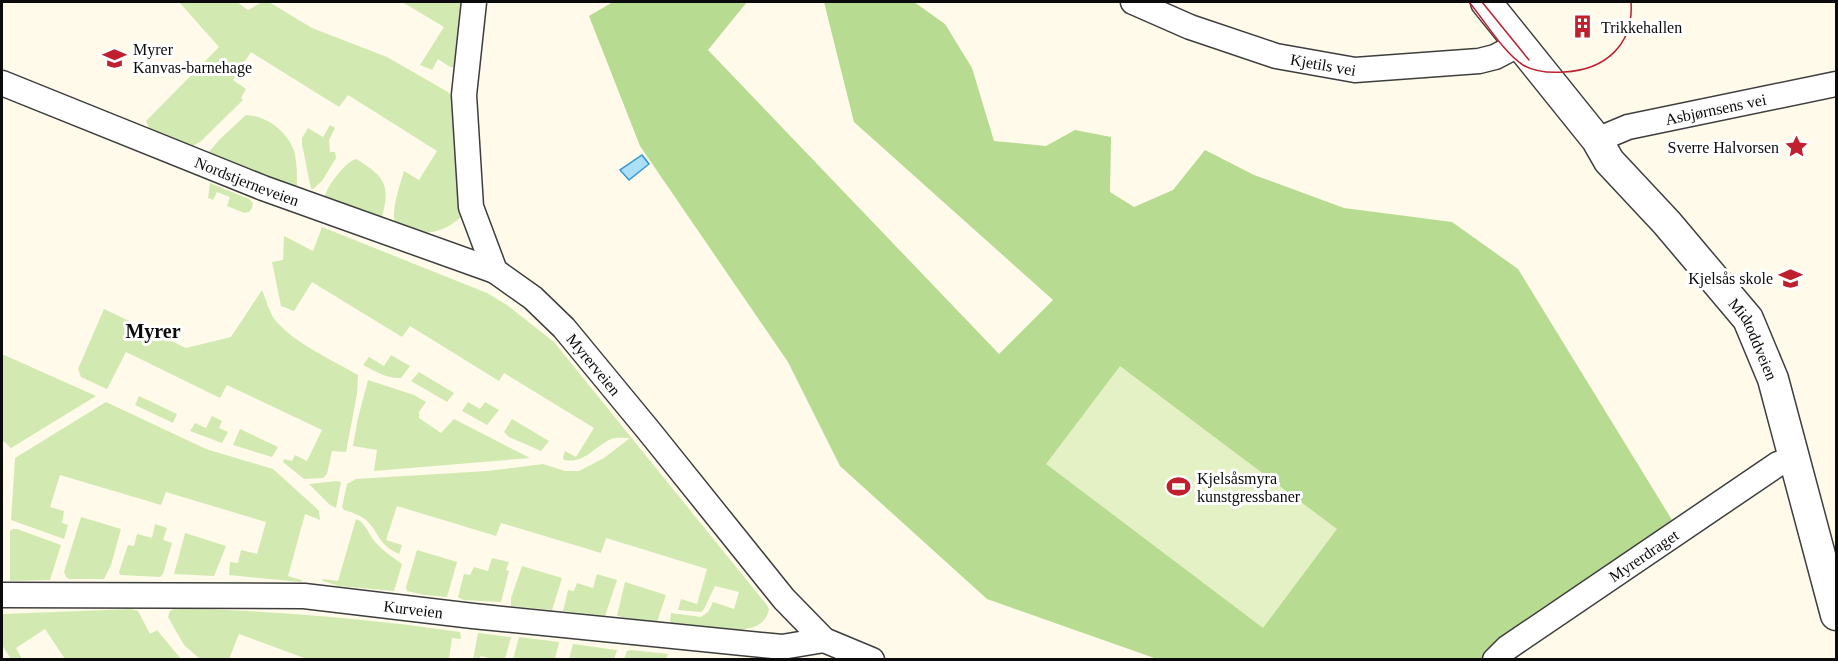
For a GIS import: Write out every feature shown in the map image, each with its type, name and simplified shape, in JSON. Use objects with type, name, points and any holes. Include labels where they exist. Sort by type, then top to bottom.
[{"type":"street","points":[[474,2],[464,95],[471,207],[495,271]]},
{"type":"street","name":"Kjetils vei","points":[[1133,2],[1190,27],[1276,56],[1355,70],[1479,61],[1502,54],[1520,44]]},
{"type":"street","name":"Midtoddveien","points":[[1486,2],[1597,140],[1609,161],[1667,224],[1748,319],[1773,379],[1836,615]]},
{"type":"street","name":"Nordstjerneveien","points":[[2,83],[263,188],[495,271]]},
{"type":"street","name":"Asbjørnsens vei","points":[[1597,140],[1628,127],[1836,84]]},
{"type":"street","name":"Myrerveien","points":[[495,271],[533,298],[564,328],[784,599],[824,640],[872,660]]},
{"type":"street","name":"Myrerdraget","points":[[1495,660],[1516,642],[1758,477],[1778,464],[1795,458]]},
{"type":"street","name":"Kurveien","points":[[2,595],[304,596],[473,616],[782,646],[824,640]]},
{"type":"green space","points":[[179,2],[237,2],[248,10],[262,2],[269,2],[312,28],[387,57],[448,92],[454,100],[461,217],[438,231],[421,233],[395,226],[395,206],[404,171],[419,180],[437,151],[348,95],[339,107],[251,52],[233,80],[246,89],[241,98],[243,100],[200,142],[191,147],[149,128],[146,121],[219,47]]},
{"type":"green space","points":[[402,2],[465,2],[457,68],[450,67],[438,59],[432,70],[420,65],[444,27]]},
{"type":"green space","points":[[613,2],[747,2],[708,50],[999,354],[1053,300],[854,122],[824,2],[914,2],[945,24],[972,68],[994,141],[1046,146],[1075,130],[1111,137],[1110,192],[1134,207],[1173,190],[1205,150],[1254,175],[1344,208],[1452,222],[1518,269],[1672,520],[1485,659],[1157,659],[987,599],[840,466],[788,362],[640,146],[589,16]]},
{"type":"green space","points":[[246,115],[269,122],[281,131],[291,144],[297,168],[295,189],[208,153]]},
{"type":"green space","points":[[330,125],[335,128],[329,140],[330,152],[335,152],[336,158],[322,181],[311,189],[302,138],[308,128],[323,137]]},
{"type":"green space","points":[[356,159],[374,171],[384,184],[386,199],[381,220],[324,199],[328,188],[337,176]]},
{"type":"green space","points":[[210,183],[249,199],[253,203],[252,208],[249,212],[244,213],[227,206],[230,197],[217,192],[213,200],[208,198]]},
{"type":"green space","points":[[322,227],[487,293],[507,305],[554,342],[766,604],[769,609],[764,620],[755,626],[728,630],[672,624],[671,613],[701,617],[708,612],[713,602],[734,609],[739,592],[715,586],[701,612],[678,610],[681,599],[697,604],[707,569],[606,538],[601,553],[501,523],[496,536],[397,506],[386,540],[402,545],[399,554],[383,542],[366,520],[344,510],[342,507],[347,484],[356,479],[487,471],[543,464],[565,471],[579,471],[604,458],[630,438],[611,439],[577,460],[564,460],[565,451],[576,457],[594,428],[504,373],[499,381],[410,326],[402,337],[312,282],[294,311],[281,306],[272,262],[283,260],[284,236],[313,251]]},
{"type":"green space","points":[[262,290],[273,317],[292,336],[358,375],[357,394],[346,452],[332,451],[327,474],[323,478],[304,479],[283,462],[284,459],[292,461],[295,455],[307,461],[322,430],[227,385],[220,398],[126,352],[107,389],[81,377],[78,369],[104,309],[186,348],[231,337]]},
{"type":"green space","points":[[2,354],[96,396],[11,448],[2,440]]},
{"type":"green space","points":[[391,355],[410,366],[401,378],[386,376],[363,365],[369,357],[384,366]]},
{"type":"green space","name":"Kjelsåsmyra kunstgressbaner","points":[[1120,366],[1337,529],[1263,628],[1046,464]]},
{"type":"green space","points":[[419,372],[454,393],[447,402],[411,381]]},
{"type":"green space","points":[[368,380],[414,395],[426,402],[419,412],[419,418],[441,433],[454,419],[530,458],[374,471],[377,450],[353,446]]},
{"type":"green space","points":[[139,396],[177,414],[173,423],[135,405]]},
{"type":"green space","points":[[106,402],[206,449],[273,469],[314,506],[319,511],[320,520],[305,514],[288,576],[302,580],[301,582],[229,575],[230,562],[238,563],[241,550],[257,554],[266,522],[166,492],[161,505],[60,475],[50,507],[64,511],[62,523],[68,525],[64,539],[11,520],[15,458]]},
{"type":"green space","points":[[468,402],[480,409],[485,402],[499,410],[487,425],[462,411]]},
{"type":"green space","points":[[212,416],[222,421],[219,428],[228,432],[222,443],[190,431],[195,423],[206,428]]},
{"type":"green space","points":[[512,419],[549,441],[541,451],[509,437],[504,432]]},
{"type":"green space","points":[[240,429],[278,447],[272,457],[233,445]]},
{"type":"green space","points":[[341,482],[336,508],[309,484]]},
{"type":"green space","points":[[81,517],[121,529],[111,565],[104,579],[69,579],[64,572]]},
{"type":"green space","points":[[356,519],[363,524],[379,546],[402,564],[394,591],[339,586],[323,581],[322,579],[338,581]]},
{"type":"green space","points":[[155,524],[167,528],[163,540],[172,543],[163,574],[160,577],[120,575],[128,545],[134,546],[137,534],[152,538]]},
{"type":"green space","points":[[13,529],[61,545],[50,580],[10,581],[10,531]]},
{"type":"green space","points":[[185,533],[226,546],[214,576],[174,574]]},
{"type":"green space","points":[[417,550],[457,562],[447,597],[407,591],[406,587]]},
{"type":"green space","points":[[492,558],[509,562],[501,602],[463,600],[458,597],[464,574],[470,575],[474,567],[488,571]]},
{"type":"green space","points":[[522,566],[562,578],[552,610],[511,606],[511,598]]},
{"type":"green space","points":[[597,574],[617,580],[605,616],[563,611],[568,590],[574,591],[577,583],[593,588]]},
{"type":"green space","points":[[625,582],[666,595],[657,622],[617,616]]},
{"type":"green space","points":[[175,608],[354,619],[460,632],[461,639],[452,638],[449,659],[348,660],[343,658],[307,659],[239,634],[229,659],[200,659],[184,645],[168,617],[170,611]]},
{"type":"green space","points":[[131,609],[138,611],[150,634],[157,630],[181,659],[65,659],[45,629],[16,648],[22,659],[11,659],[2,645],[3,614]]},
{"type":"green space","points":[[478,633],[511,637],[505,659],[481,656],[479,659],[473,659]]},
{"type":"green space","points":[[519,637],[559,642],[555,659],[513,659]]},
{"type":"green space","points":[[573,644],[617,650],[614,659],[569,659]]},
{"type":"green space","points":[[627,651],[668,654],[666,659],[624,659]]},
{"type":"water","points":[[642,155],[649,164],[629,180],[620,170]]},
{"type":"tram line","points":[[1469,2],[1501,44],[1516,59],[1523,65],[1543,72],[1579,70],[1604,60],[1622,43],[1628,31],[1631,2]]},
{"type":"tram line","points":[[1482,2],[1529,60]]},
{"type":"place","name":"Trikkehallen","points":[[1583,27]]},
{"type":"place","name":"Myrer Kanvas-barnehage","points":[[115,58]]},
{"type":"place","name":"Sverre Halvorsen","points":[[1797,147]]},
{"type":"place","name":"Kjelsås skole","points":[[1791,278]]},
{"type":"place","name":"Kjelsåsmyra kunstgressbaner","points":[[1179,487]]},
{"type":"district","name":"Myrer","points":[[153,331]]}]
